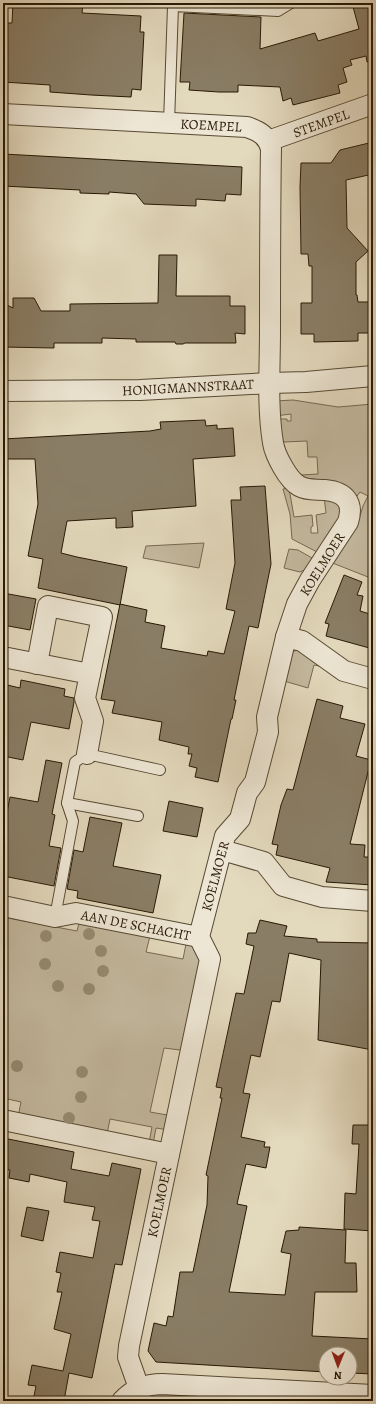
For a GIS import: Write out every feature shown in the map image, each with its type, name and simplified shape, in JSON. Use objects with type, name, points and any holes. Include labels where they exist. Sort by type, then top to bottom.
[{"type":"street","name":"STEMPEL","points":[[268,141],[373,104]]},
{"type":"street","name":"KOEMPEL","points":[[3,114],[247,127],[258,130],[268,141]]},
{"type":"street","points":[[268,141],[270,149],[270,382]]},
{"type":"street","name":"HONIGMANNSTRAAT","points":[[3,391],[140,390],[270,382],[306,382],[373,376]]},
{"type":"street","name":"KOELMOER","points":[[139,1388],[128,1357],[129,1346],[210,959],[199,937],[225,836],[240,819],[247,793],[255,782],[268,732],[266,717],[286,637],[297,604],[302,592],[348,522],[351,514],[349,503],[342,495],[324,490],[311,491],[298,486],[285,472],[274,448],[271,430],[270,382]]},
{"type":"street","points":[[37,664],[48,606],[102,617],[86,698],[94,720],[87,754]]},
{"type":"street","points":[[286,637],[302,641],[344,671],[373,679]]},
{"type":"street","points":[[3,657],[90,674]]},
{"type":"street","points":[[222,850],[264,862],[283,886],[322,897],[373,901]]},
{"type":"street","name":"AAN DE SCHACHT","points":[[3,906],[55,917],[76,913],[199,937]]},
{"type":"street","points":[[3,1120],[170,1154]]},
{"type":"street","points":[[122,1401],[130,1393],[150,1384],[334,1397],[373,1395]]},
{"type":"lane","points":[[169,123],[173,6],[278,11],[291,3]]},
{"type":"lane","points":[[55,917],[73,821],[67,803],[75,762],[87,754],[160,770]]},
{"type":"lane","points":[[67,803],[138,816]]},
{"type":"shaded area","points":[[293,400],[338,407],[373,404],[373,579],[330,562],[360,516],[368,496],[360,492],[357,496],[339,485],[320,484],[302,478],[301,475],[318,474],[317,457],[308,457],[307,441],[284,442],[280,440],[276,419],[287,419],[287,421],[291,421],[291,414],[275,416],[275,401]]},
{"type":"shaded area","points":[[289,488],[294,517],[312,515],[313,526],[311,527],[311,533],[318,533],[316,515],[326,513],[324,497],[337,502],[342,513],[317,552],[292,539],[290,514],[283,489]]},
{"type":"shaded area","points":[[204,543],[199,568],[143,558],[146,546]]},
{"type":"shaded area","points":[[289,549],[298,550],[312,558],[313,564],[311,567],[300,572],[284,568]]},
{"type":"shaded area","points":[[300,649],[320,662],[319,666],[314,665],[308,688],[284,681],[292,652]]},
{"type":"shaded area","points":[[3,917],[77,931],[79,923],[150,936],[146,952],[183,959],[186,944],[192,945],[202,954],[185,1048],[180,1050],[164,1048],[150,1112],[173,1116],[169,1130],[156,1128],[153,1144],[149,1143],[152,1127],[110,1119],[107,1134],[18,1117],[21,1102],[3,1098]]},
{"type":"building","points":[[13,3],[83,3],[82,13],[141,16],[140,32],[144,32],[141,90],[132,89],[131,97],[91,95],[50,92],[50,85],[3,82],[3,23],[12,23]]},
{"type":"building","points":[[352,3],[373,3],[373,61],[367,62],[366,56],[350,60],[352,65],[343,68],[347,82],[338,85],[340,93],[293,105],[291,98],[283,101],[280,87],[238,85],[238,92],[219,92],[189,90],[190,82],[180,82],[184,13],[261,17],[260,49],[315,33],[318,41],[359,29]]},
{"type":"building","points":[[373,142],[373,174],[346,180],[347,228],[368,251],[356,262],[356,295],[358,302],[370,302],[370,333],[358,333],[358,341],[314,342],[314,334],[301,334],[301,303],[312,303],[312,266],[309,266],[308,254],[301,254],[301,163],[331,163],[340,150]]},
{"type":"building","points":[[3,154],[242,167],[241,195],[226,194],[225,201],[196,199],[196,206],[144,204],[136,194],[109,192],[109,194],[80,193],[80,190],[3,186]]},
{"type":"building","points":[[159,255],[177,255],[176,296],[230,296],[230,306],[245,306],[245,334],[235,333],[236,343],[176,344],[175,342],[136,342],[136,339],[102,338],[102,343],[54,343],[54,348],[3,347],[3,303],[13,308],[13,298],[34,298],[41,311],[70,311],[70,304],[158,303]]},
{"type":"building","points":[[205,420],[206,426],[217,425],[217,429],[233,428],[235,456],[193,459],[196,506],[132,511],[133,527],[116,528],[116,518],[67,521],[61,553],[127,567],[120,605],[38,588],[43,559],[28,556],[38,504],[35,459],[3,459],[3,439],[150,431],[161,429],[160,422]]},
{"type":"building","points":[[265,486],[271,564],[258,628],[249,626],[234,700],[236,700],[218,782],[195,777],[197,768],[189,766],[192,754],[188,754],[189,747],[159,740],[162,722],[112,713],[115,701],[101,699],[120,604],[147,610],[145,622],[165,626],[161,648],[207,656],[208,651],[224,654],[235,611],[226,609],[235,563],[231,500],[241,500],[240,487]]},
{"type":"building","points":[[344,575],[362,582],[357,595],[363,596],[360,611],[373,615],[373,649],[326,636],[329,624],[325,623]]},
{"type":"building","points":[[3,593],[36,599],[30,630],[3,625]]},
{"type":"building","points":[[21,680],[65,689],[64,696],[74,698],[69,729],[31,722],[23,760],[3,756],[3,684],[20,688]]},
{"type":"building","points":[[317,699],[343,706],[340,718],[365,724],[356,756],[371,760],[350,844],[365,845],[364,857],[373,857],[373,885],[326,882],[330,868],[276,855],[278,845],[272,844],[281,805],[287,789],[293,790]]},
{"type":"building","points":[[46,760],[62,763],[52,814],[55,815],[49,846],[61,848],[54,886],[3,876],[3,833],[10,797],[38,802]]},
{"type":"building","points":[[169,801],[203,808],[197,837],[163,831]]},
{"type":"building","points":[[90,817],[122,823],[113,866],[161,875],[153,913],[77,898],[78,891],[67,889],[74,850],[83,852]]},
{"type":"building","points":[[260,920],[287,926],[284,936],[317,939],[317,942],[373,943],[373,1050],[318,1040],[321,960],[289,953],[280,1002],[272,1001],[260,1057],[251,1055],[243,1093],[250,1094],[241,1137],[265,1142],[264,1147],[270,1147],[266,1168],[246,1164],[237,1204],[247,1206],[229,1292],[285,1295],[291,1254],[281,1252],[286,1231],[299,1230],[299,1227],[346,1230],[345,1263],[356,1263],[357,1292],[315,1292],[312,1336],[373,1339],[373,1374],[358,1373],[358,1346],[318,1346],[318,1372],[156,1362],[148,1351],[154,1323],[166,1326],[168,1316],[173,1317],[180,1272],[193,1272],[207,1205],[208,1176],[206,1175],[222,1098],[220,1098],[222,1088],[216,1087],[236,993],[244,994],[254,946],[246,944],[248,933],[256,933]]},
{"type":"building","points":[[353,1125],[373,1125],[373,1231],[344,1229],[345,1193],[356,1194],[359,1144],[352,1144]]},
{"type":"building","points":[[3,1138],[74,1152],[71,1169],[109,1176],[112,1163],[141,1169],[122,1265],[115,1264],[92,1378],[69,1373],[64,1401],[33,1401],[36,1386],[28,1385],[32,1365],[63,1371],[71,1334],[54,1329],[62,1292],[57,1292],[61,1273],[56,1272],[60,1252],[93,1258],[100,1221],[92,1220],[95,1207],[64,1202],[67,1182],[30,1174],[29,1182],[9,1178],[10,1170],[3,1169]]},
{"type":"building","points":[[27,1207],[49,1211],[43,1241],[21,1236]]}]
